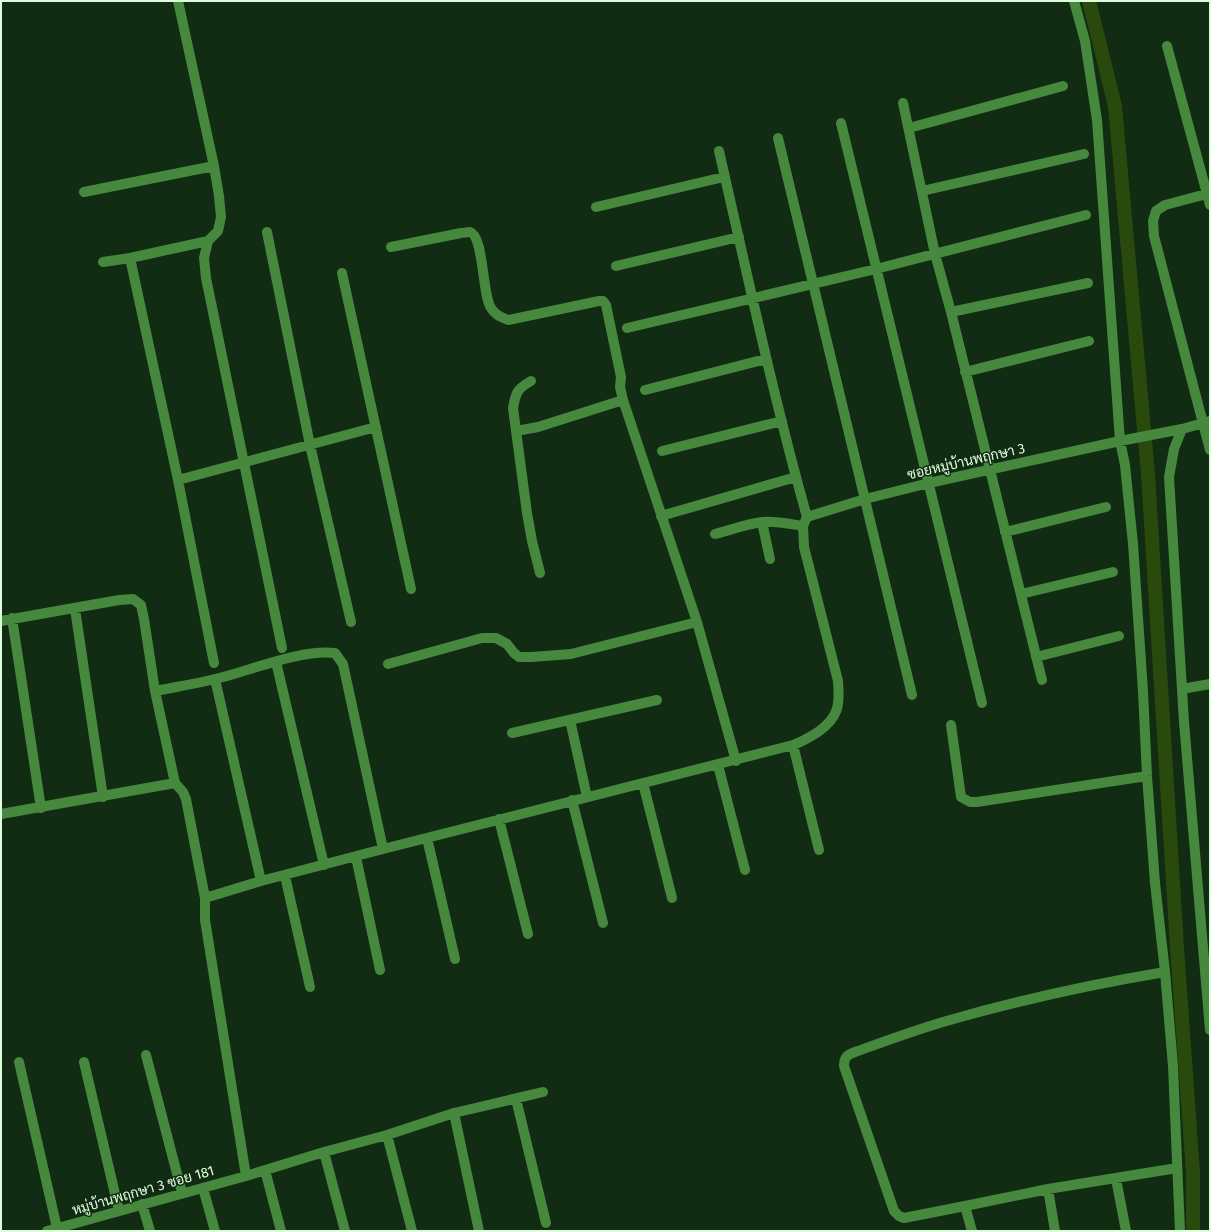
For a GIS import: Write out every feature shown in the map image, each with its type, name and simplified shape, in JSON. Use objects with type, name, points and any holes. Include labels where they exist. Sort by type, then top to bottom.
[{"type":"street","points":[[178,1],[214,166],[219,196],[221,217],[218,231],[208,241],[204,258],[206,278],[282,648]]},
{"type":"street","points":[[1074,1],[1085,41],[1097,120],[1120,441],[1125,465],[1133,544],[1155,882],[1173,1066],[1180,1231]]},
{"type":"street","points":[[1167,46],[1208,193],[1210,205]]},
{"type":"street","points":[[908,128],[1064,86]]},
{"type":"street","points":[[903,103],[935,254],[951,312],[1042,680]]},
{"type":"street","points":[[840,123],[982,703]]},
{"type":"street","points":[[778,138],[912,695]]},
{"type":"street","points":[[205,898],[261,881],[285,876],[572,800],[643,784],[718,764],[736,761],[793,745],[805,740],[829,724],[836,713],[839,698],[838,681],[804,547],[805,521],[796,477],[751,298],[739,237],[718,151]]},
{"type":"street","points":[[922,191],[1084,154]]},
{"type":"street","points":[[84,192],[214,166]]},
{"type":"street","points":[[596,207],[724,177]]},
{"type":"street","points":[[1208,193],[1165,205],[1156,211],[1153,221],[1154,236],[1206,422],[1210,450]]},
{"type":"street","points":[[627,328],[876,269],[1086,215]]},
{"type":"street","points":[[267,232],[310,446],[351,622]]},
{"type":"street","points":[[391,247],[470,232],[474,235],[478,244],[486,295],[491,308],[498,316],[508,320],[599,300],[603,301],[606,305],[621,377],[620,387],[623,400],[697,622],[736,761]]},
{"type":"street","points":[[616,266],[739,237]]},
{"type":"street","points":[[103,262],[130,258],[208,241]]},
{"type":"street","points":[[130,258],[178,480],[214,663]]},
{"type":"street","points":[[342,273],[411,589]]},
{"type":"street","points":[[951,312],[1088,283]]},
{"type":"street","points":[[965,372],[1090,341]]},
{"type":"street","points":[[645,390],[766,359]]},
{"type":"street","points":[[531,381],[520,387],[516,393],[513,408],[527,513],[540,573]]},
{"type":"street","points":[[516,431],[538,427],[623,400]]},
{"type":"street","points":[[662,451],[782,421]]},
{"type":"street","name":"ซอยหมู่บ้านพฤกษา 3","points":[[805,521],[865,499],[929,483],[1120,441],[1182,429],[1206,422]]},
{"type":"street","points":[[178,480],[310,446],[376,427]]},
{"type":"street","points":[[1182,429],[1174,449],[1170,477],[1182,689],[1207,954],[1210,1030]]},
{"type":"street","points":[[661,516],[796,477]]},
{"type":"street","points":[[1005,532],[1106,507]]},
{"type":"street","points":[[715,534],[762,522],[805,521]]},
{"type":"street","points":[[762,522],[770,559]]},
{"type":"street","points":[[1021,594],[1113,572]]},
{"type":"street","points":[[1,621],[119,600],[133,600],[141,605],[155,691],[175,784],[183,792],[186,799],[205,898],[205,920],[246,1176]]},
{"type":"street","points":[[75,609],[103,797]]},
{"type":"street","points":[[12,618],[41,808]]},
{"type":"street","points":[[388,664],[482,638],[496,638],[507,644],[519,657],[532,658],[570,654],[697,622]]},
{"type":"street","points":[[1036,657],[1119,636]]},
{"type":"street","points":[[155,691],[215,679],[305,654],[324,652],[334,653],[343,664],[383,849]]},
{"type":"street","points":[[276,662],[324,865]]},
{"type":"street","points":[[215,679],[261,881]]},
{"type":"street","points":[[1182,689],[1210,684]]},
{"type":"street","points":[[512,733],[657,700]]},
{"type":"street","points":[[570,720],[587,797]]},
{"type":"street","points":[[951,725],[961,796],[970,802],[1147,776]]},
{"type":"street","points":[[793,745],[819,850]]},
{"type":"street","points":[[718,764],[745,870]]},
{"type":"street","points":[[1,814],[175,784]]},
{"type":"street","points":[[643,784],[672,898]]},
{"type":"street","points":[[572,800],[603,923]]},
{"type":"street","points":[[499,819],[528,934]]},
{"type":"street","points":[[427,838],[455,959]]},
{"type":"street","points":[[356,856],[380,970]]},
{"type":"street","points":[[285,876],[310,987]]},
{"type":"street","points":[[1165,972],[1117,980],[999,1007],[949,1021],[855,1052],[847,1056],[844,1060],[844,1066],[894,1210],[899,1216],[904,1218],[1048,1189],[1177,1168]]},
{"type":"street","points":[[146,1055],[182,1194]]},
{"type":"street","points":[[19,1062],[52,1230]]},
{"type":"street","points":[[84,1062],[119,1211]]},
{"type":"street","name":"หมู่บ้านพฤกษา 3 ซอย 181","points":[[52,1230],[83,1226],[119,1211],[387,1135],[454,1113],[543,1092]]},
{"type":"street","points":[[516,1099],[546,1223]]},
{"type":"street","points":[[454,1113],[479,1231]]},
{"type":"street","points":[[387,1135],[412,1231]]},
{"type":"street","points":[[324,1152],[345,1231]]},
{"type":"street","points":[[265,1170],[281,1231]]},
{"type":"street","points":[[1116,1178],[1126,1231]]},
{"type":"street","points":[[203,1188],[215,1231]]},
{"type":"street","points":[[1048,1189],[1055,1231]]},
{"type":"street","points":[[142,1204],[150,1231]]},
{"type":"street","points":[[965,1206],[972,1231]]},
{"type":"waterway","points":[[1089,1],[1115,106],[1148,474],[1177,948],[1193,1173],[1193,1231]]}]
